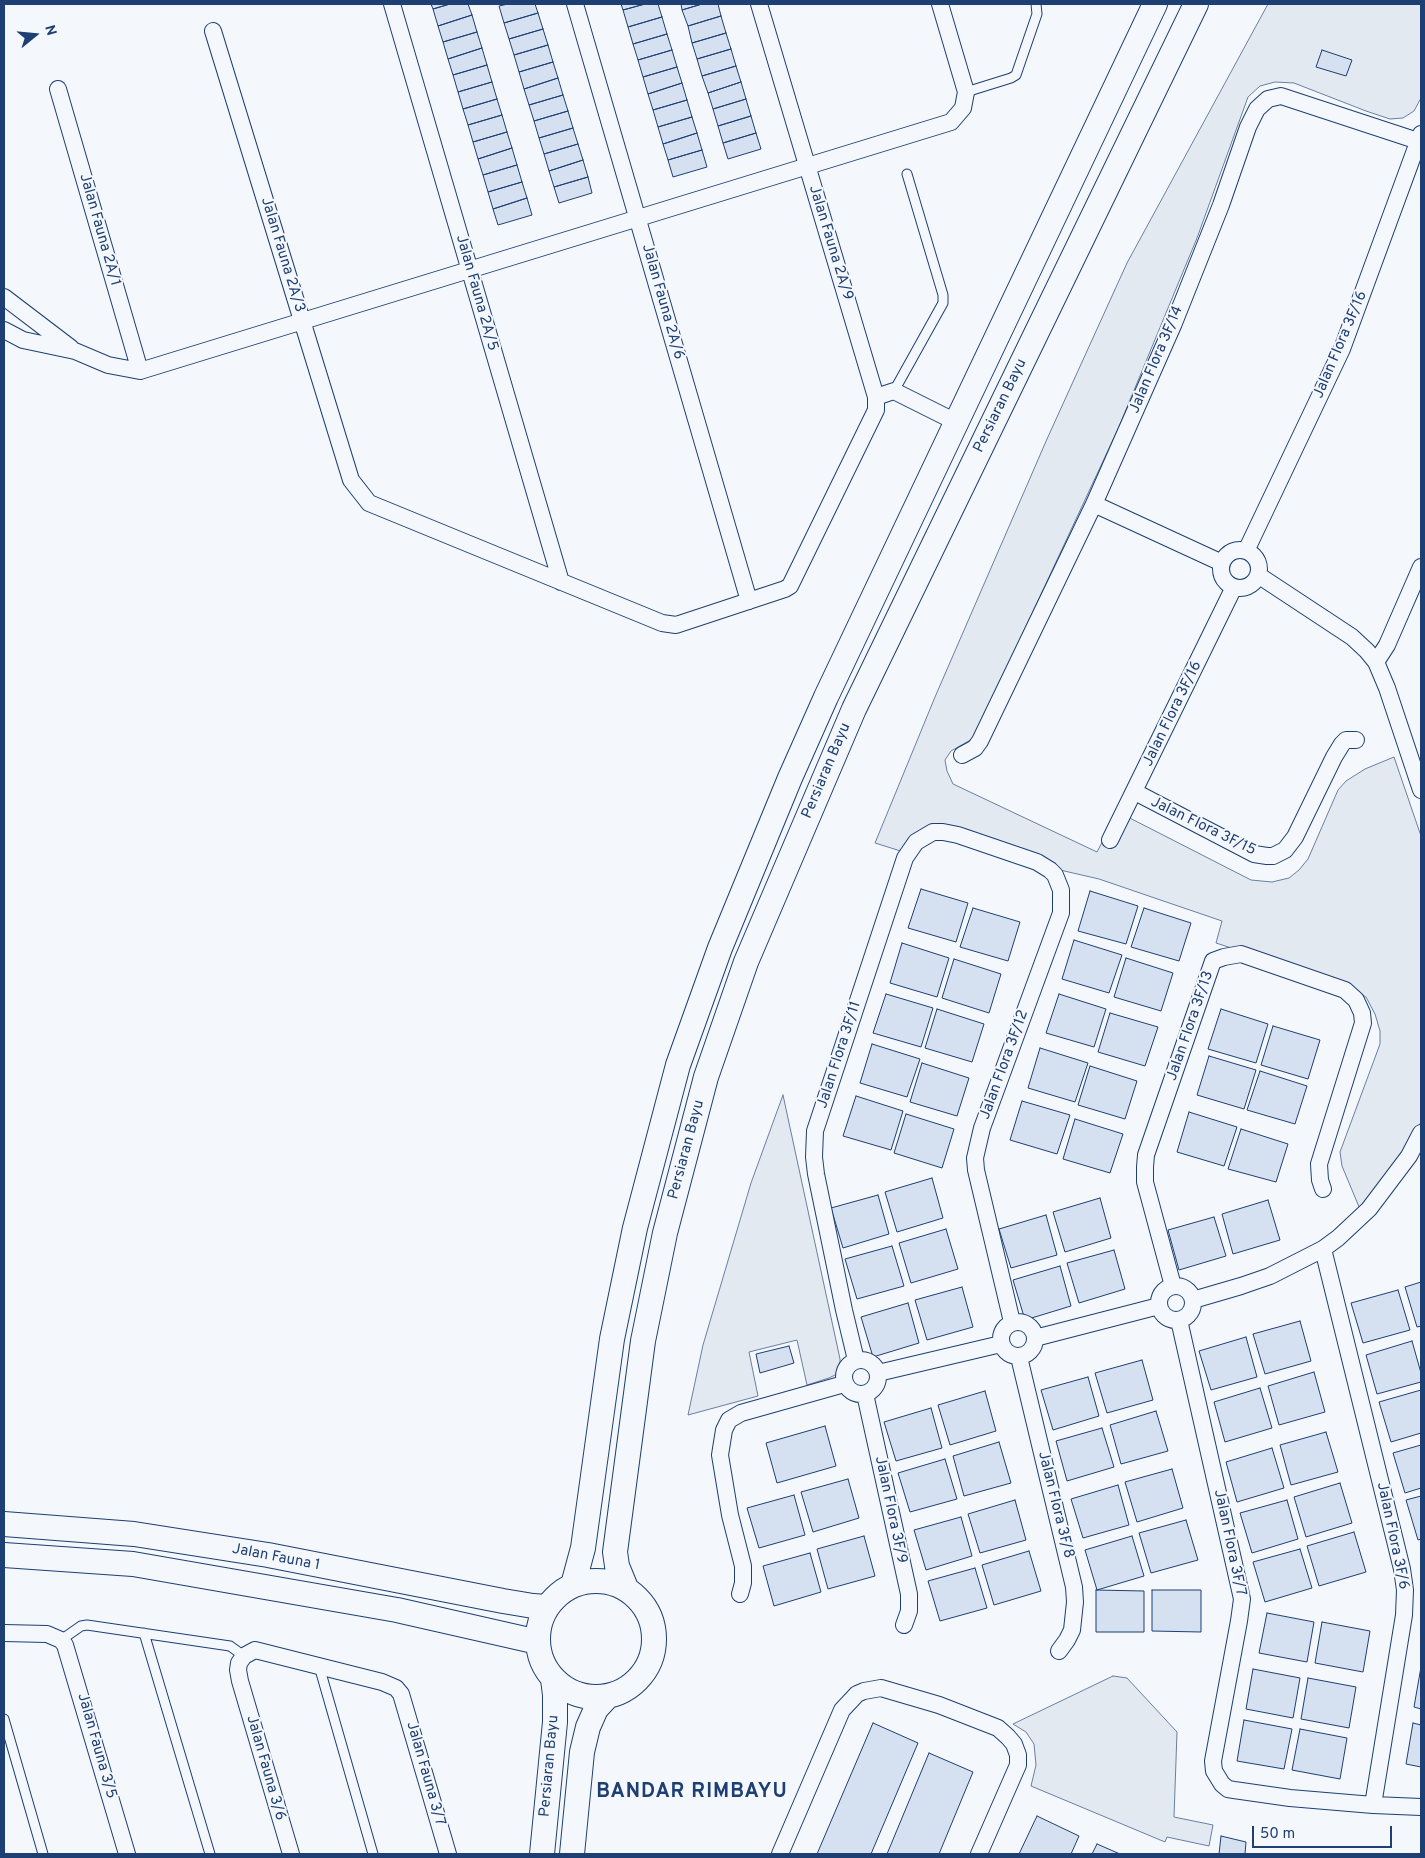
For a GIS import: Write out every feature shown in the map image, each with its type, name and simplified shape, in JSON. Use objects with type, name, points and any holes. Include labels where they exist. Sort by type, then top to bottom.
[{"type":"main road","name":"Persiaran Bayu","points":[[573,1585],[583,1548],[612,1339],[635,1228],[678,1065],[720,948],[790,778],[830,688],[1155,4]]},
{"type":"main road","name":"Persiaran Bayu","points":[[626,1588],[617,1566],[614,1552],[643,1341],[665,1233],[703,1086],[746,962],[854,709],[1196,4]]},
{"type":"main road","name":"Jalan Fauna 1","points":[[4,1524],[134,1534],[268,1555],[475,1596],[547,1607]]},
{"type":"main road","points":[[4,1555],[133,1564],[397,1610],[538,1642]]},
{"type":"main road","points":[[590,1580],[607,1581],[626,1588],[641,1601],[651,1619],[655,1639],[652,1659],[642,1677],[626,1690],[607,1697],[587,1697],[568,1691],[553,1679],[542,1662],[538,1642],[540,1623],[547,1607],[558,1594],[573,1585],[590,1580]]},
{"type":"main road","name":"Persiaran Bayu","points":[[542,1854],[555,1722],[553,1679]]},
{"type":"main road","name":"Persiaran Bayu","points":[[572,1854],[582,1752],[588,1727],[596,1709],[607,1697]]},
{"type":"street","name":"Jalan Fauna 2A/5","points":[[392,4],[561,582]]},
{"type":"street","name":"Jalan Fauna 2A/6","points":[[575,4],[749,601]]},
{"type":"street","name":"Jalan Fauna 2A/9","points":[[759,4],[876,397]]},
{"type":"street","points":[[4,330],[23,340],[75,351],[108,365],[140,371],[951,122],[963,108],[966,92],[940,4]]},
{"type":"street","name":"Jalan Fauna 2A/3","points":[[213,31],[351,480],[369,503],[561,582]]},
{"type":"street","name":"Jalan Fauna 2A/1","points":[[58,89],[140,371]]},
{"type":"street","name":"Jalan Flora 3F/14","points":[[962,755],[975,748],[982,736],[1094,504],[1178,314],[1222,205],[1248,127],[1254,115],[1263,103],[1274,96],[1289,98],[1299,103],[1420,138]]},
{"type":"street","name":"Jalan Flora 3F/16","points":[[1246,551],[1342,349],[1420,138]]},
{"type":"street","points":[[4,297],[75,351]]},
{"type":"street","points":[[561,582],[662,623],[676,625],[785,589],[790,586],[871,422],[876,410],[876,397],[894,392],[956,422]]},
{"type":"street","points":[[1094,504],[1222,562]]},
{"type":"street","points":[[1246,551],[1253,554],[1257,560],[1258,575],[1249,586],[1242,588],[1234,587],[1223,577],[1222,562],[1232,552],[1246,551]]},
{"type":"street","points":[[1376,662],[1387,645],[1421,567]]},
{"type":"street","points":[[1258,575],[1352,637],[1368,651],[1376,662],[1388,688],[1421,790]]},
{"type":"street","name":"Jalan Flora 3F/16","points":[[1110,840],[1234,587]]},
{"type":"street","name":"Jalan Flora 3F/15","points":[[1134,792],[1254,854],[1273,856],[1285,850],[1295,837],[1342,744],[1346,740],[1356,740]]},
{"type":"street","name":"Jalan Flora 3F/11","points":[[856,1360],[816,1174],[814,1158],[815,1131],[909,850],[916,842],[933,832],[958,835],[997,848]]},
{"type":"street","name":"Jalan Flora 3F/12","points":[[997,848],[1037,862],[1050,870],[1058,882],[1062,896],[1061,913],[982,1128],[975,1158],[976,1170],[1012,1322]]},
{"type":"street","name":"Jalan Flora 3F/13","points":[[1173,1286],[1145,1182],[1146,1155],[1213,961],[1241,954],[1345,990],[1356,1000],[1362,1013],[1363,1022],[1319,1164],[1322,1189]]},
{"type":"street","points":[[1193,1300],[1270,1276],[1323,1249],[1338,1238],[1369,1209],[1415,1160],[1421,1133]]},
{"type":"street","name":"Jalan Flora 3F/6","points":[[1323,1249],[1402,1569],[1405,1590],[1404,1615],[1373,1805]]},
{"type":"street","points":[[1173,1286],[1180,1286],[1186,1289],[1193,1300],[1190,1313],[1179,1320],[1166,1317],[1159,1306],[1162,1293],[1167,1288],[1173,1286]]},
{"type":"street","points":[[1035,1338],[1159,1306]]},
{"type":"street","name":"Jalan Flora 3F/7","points":[[1179,1320],[1242,1599],[1213,1761],[1214,1770],[1217,1777],[1228,1789],[1290,1798],[1373,1805]]},
{"type":"street","points":[[1012,1322],[1024,1323],[1034,1332],[1034,1344],[1026,1355],[1019,1357],[1008,1354],[1001,1344],[1002,1331],[1012,1322]]},
{"type":"street","points":[[878,1373],[1001,1344]]},
{"type":"street","name":"Jalan Flora 3F/8","points":[[1019,1357],[1074,1587],[1075,1602],[1072,1630],[1059,1651]]},
{"type":"street","points":[[856,1360],[867,1361],[872,1364],[878,1373],[877,1384],[870,1392],[865,1394],[853,1393],[844,1384],[846,1367],[856,1360]]},
{"type":"street","points":[[740,1594],[743,1566],[730,1515],[720,1455],[724,1430],[730,1420],[741,1413],[844,1384]]},
{"type":"street","name":"Jalan Flora 3F/9","points":[[865,1394],[909,1594],[909,1611],[904,1625]]},
{"type":"street","points":[[4,1633],[47,1634],[61,1640]]},
{"type":"street","name":"Jalan Fauna 3/5","points":[[61,1640],[69,1654],[127,1854]]},
{"type":"street","points":[[244,1656],[255,1650],[319,1666]]},
{"type":"street","name":"Jalan Fauna 3/6","points":[[244,1656],[239,1663],[240,1681],[291,1854]]},
{"type":"street","name":"Jalan Fauna 3/7","points":[[319,1666],[382,1682],[396,1688],[401,1694],[448,1854]]},
{"type":"street","points":[[780,1854],[842,1710],[851,1699],[864,1691],[881,1688],[939,1705],[998,1728],[1014,1744],[1018,1755],[1018,1765],[978,1854]]},
{"type":"street","points":[[1373,1805],[1421,1807]]},
{"type":"lane","points":[[966,92],[1016,75],[1038,14],[1036,4]]},
{"type":"lane","points":[[894,392],[943,303],[943,295],[907,174]]},
{"type":"lane","points":[[61,1640],[81,1626],[87,1625],[230,1646],[244,1656]]},
{"type":"lane","points":[[144,1633],[210,1854]]},
{"type":"lane","points":[[319,1666],[373,1854]]},
{"type":"lane","points":[[4,1719],[43,1854]]},
{"type":"shaded area","points":[[1268,4],[1421,4],[1421,98],[1414,111],[1403,118],[1390,119],[1294,83],[1275,82],[1260,86],[1248,97],[1197,238],[1118,429],[974,738],[951,751],[945,760],[947,771],[953,784],[1097,852],[1118,812],[1251,880],[1272,882],[1289,878],[1308,859],[1338,790],[1346,781],[1365,769],[1394,757],[1421,836],[1421,1122],[1397,1165],[1362,1214],[1342,1166],[1340,1152],[1380,1044],[1380,1031],[1375,1014],[1366,997],[1350,987],[1216,943],[1222,921],[1099,879],[1034,864],[947,832],[907,853],[875,843],[935,697],[1047,439],[1127,263]]},
{"type":"shaded area","points":[[783,1095],[840,1366],[837,1374],[807,1385],[797,1340],[749,1352],[758,1396],[688,1415],[703,1345],[751,1183]]},
{"type":"shaded area","points":[[1113,1676],[1127,1678],[1177,1732],[1174,1817],[1213,1825],[1209,1846],[1167,1837],[1165,1842],[1031,1786],[1036,1765],[1034,1744],[1026,1732],[1013,1724]]},
{"type":"building","points":[[431,4],[450,4],[433,9]]},
{"type":"building","points":[[450,4],[468,4],[472,15],[438,26],[433,9]]},
{"type":"building","points":[[535,4],[538,13],[504,23],[499,6]]},
{"type":"building","points":[[621,4],[645,4],[623,10]]},
{"type":"building","points":[[645,4],[658,4],[662,17],[628,27],[623,10]]},
{"type":"building","points":[[681,4],[702,4],[682,10]]},
{"type":"building","points":[[702,4],[718,4],[721,16],[688,26],[682,10]]},
{"type":"building","points":[[538,13],[543,29],[509,39],[504,23]]},
{"type":"building","points":[[472,15],[477,32],[443,42],[438,26]]},
{"type":"building","points":[[721,16],[726,33],[692,43],[688,26]]},
{"type":"building","points":[[662,17],[667,34],[633,44],[628,27]]},
{"type":"building","points":[[543,29],[548,45],[514,55],[509,39]]},
{"type":"building","points":[[477,32],[482,48],[448,59],[443,42]]},
{"type":"building","points":[[726,33],[731,49],[697,59],[692,43]]},
{"type":"building","points":[[667,34],[672,50],[638,60],[633,44]]},
{"type":"building","points":[[548,45],[553,62],[519,72],[514,55]]},
{"type":"building","points":[[482,48],[487,65],[453,75],[448,59]]},
{"type":"building","points":[[731,49],[736,66],[702,76],[697,59]]},
{"type":"building","points":[[672,50],[677,67],[643,77],[638,60]]},
{"type":"building","points":[[1322,50],[1352,60],[1346,76],[1316,67]]},
{"type":"building","points":[[553,62],[558,78],[524,89],[519,72]]},
{"type":"building","points":[[487,65],[492,82],[458,92],[453,75]]},
{"type":"building","points":[[736,66],[741,82],[708,93],[702,76]]},
{"type":"building","points":[[677,67],[682,83],[648,94],[643,77]]},
{"type":"building","points":[[558,78],[563,95],[529,105],[524,89]]},
{"type":"building","points":[[492,82],[497,99],[463,109],[458,92]]},
{"type":"building","points":[[741,82],[746,99],[713,109],[708,93]]},
{"type":"building","points":[[682,83],[687,100],[653,110],[648,94]]},
{"type":"building","points":[[563,95],[568,111],[534,121],[529,105]]},
{"type":"building","points":[[497,99],[502,115],[468,125],[463,109]]},
{"type":"building","points":[[746,99],[751,116],[718,126],[713,109]]},
{"type":"building","points":[[687,100],[692,117],[658,127],[653,110]]},
{"type":"building","points":[[568,111],[573,128],[539,138],[534,121]]},
{"type":"building","points":[[502,115],[507,132],[473,142],[468,125]]},
{"type":"building","points":[[751,116],[756,133],[723,143],[718,126]]},
{"type":"building","points":[[692,117],[697,133],[663,144],[658,127]]},
{"type":"building","points":[[573,128],[578,144],[544,154],[539,138]]},
{"type":"building","points":[[507,132],[512,148],[478,159],[473,142]]},
{"type":"building","points":[[697,133],[702,150],[668,160],[663,144]]},
{"type":"building","points":[[756,133],[761,149],[728,159],[723,143]]},
{"type":"building","points":[[578,144],[583,160],[549,171],[544,154]]},
{"type":"building","points":[[512,148],[517,165],[483,175],[478,159]]},
{"type":"building","points":[[702,150],[707,167],[673,177],[668,160]]},
{"type":"building","points":[[583,160],[588,177],[554,187],[549,171]]},
{"type":"building","points":[[517,165],[522,182],[488,192],[483,175]]},
{"type":"building","points":[[588,177],[592,193],[559,203],[554,187]]},
{"type":"building","points":[[522,182],[527,198],[493,209],[488,192]]},
{"type":"building","points":[[527,198],[532,215],[498,225],[493,209]]},
{"type":"building","points":[[921,889],[968,903],[956,942],[908,928]]},
{"type":"building","points":[[1090,891],[1138,906],[1126,944],[1078,931]]},
{"type":"building","points":[[973,908],[1020,922],[1008,961],[960,947]]},
{"type":"building","points":[[1144,908],[1191,923],[1179,961],[1131,947]]},
{"type":"building","points":[[1074,940],[1122,955],[1109,993],[1062,979]]},
{"type":"building","points":[[902,943],[949,958],[937,997],[890,983]]},
{"type":"building","points":[[1126,958],[1173,973],[1161,1011],[1114,997]]},
{"type":"building","points":[[954,959],[1001,974],[989,1013],[942,998]]},
{"type":"building","points":[[886,994],[933,1008],[921,1047],[873,1033]]},
{"type":"building","points":[[1059,994],[1106,1009],[1094,1047],[1046,1033]]},
{"type":"building","points":[[937,1009],[984,1024],[972,1062],[925,1048]]},
{"type":"building","points":[[1221,1009],[1268,1024],[1256,1063],[1208,1049]]},
{"type":"building","points":[[1110,1013],[1158,1027],[1145,1066],[1098,1052]]},
{"type":"building","points":[[1273,1026],[1320,1040],[1308,1079],[1261,1065]]},
{"type":"building","points":[[872,1044],[920,1059],[907,1097],[860,1083]]},
{"type":"building","points":[[1040,1048],[1088,1063],[1075,1102],[1028,1088]]},
{"type":"building","points":[[1209,1056],[1256,1070],[1244,1109],[1197,1095]]},
{"type":"building","points":[[922,1063],[969,1078],[957,1116],[910,1102]]},
{"type":"building","points":[[1090,1066],[1137,1081],[1125,1119],[1078,1105]]},
{"type":"building","points":[[1260,1071],[1307,1086],[1295,1124],[1247,1110]]},
{"type":"building","points":[[856,1096],[903,1111],[891,1150],[843,1136]]},
{"type":"building","points":[[1022,1101],[1070,1115],[1057,1154],[1010,1140]]},
{"type":"building","points":[[1189,1112],[1237,1127],[1224,1166],[1177,1152]]},
{"type":"building","points":[[906,1114],[954,1129],[942,1168],[894,1153]]},
{"type":"building","points":[[1075,1119],[1123,1134],[1110,1173],[1063,1159]]},
{"type":"building","points":[[1241,1129],[1288,1144],[1276,1182],[1228,1169]]},
{"type":"building","points":[[932,1178],[943,1218],[897,1232],[885,1192]]},
{"type":"building","points":[[878,1195],[889,1234],[843,1248],[831,1208]]},
{"type":"building","points":[[1100,1198],[1111,1238],[1065,1252],[1053,1212]]},
{"type":"building","points":[[1268,1200],[1280,1240],[1233,1254],[1222,1214]]},
{"type":"building","points":[[1046,1215],[1057,1255],[1011,1268],[999,1229]]},
{"type":"building","points":[[1214,1217],[1226,1256],[1179,1270],[1168,1230]]},
{"type":"building","points":[[946,1229],[958,1269],[911,1283],[899,1243]]},
{"type":"building","points":[[892,1246],[904,1286],[857,1299],[845,1259]]},
{"type":"building","points":[[1114,1250],[1125,1289],[1079,1303],[1067,1263]]},
{"type":"building","points":[[1060,1266],[1071,1306],[1025,1320],[1013,1280]]},
{"type":"building","points":[[1421,1282],[1421,1326],[1417,1327],[1405,1287]]},
{"type":"building","points":[[962,1287],[973,1327],[927,1340],[915,1300]]},
{"type":"building","points":[[1398,1290],[1410,1330],[1363,1343],[1351,1303]]},
{"type":"building","points":[[908,1303],[919,1343],[873,1357],[861,1317]]},
{"type":"building","points":[[1300,1321],[1311,1361],[1265,1374],[1253,1334]]},
{"type":"building","points":[[1246,1337],[1257,1377],[1211,1390],[1199,1351]]},
{"type":"building","points":[[1412,1341],[1421,1373],[1421,1382],[1377,1394],[1366,1355]]},
{"type":"building","points":[[789,1346],[794,1363],[760,1373],[756,1354]]},
{"type":"building","points":[[1142,1360],[1153,1400],[1107,1413],[1095,1373]]},
{"type":"building","points":[[1314,1372],[1325,1412],[1279,1425],[1268,1386]]},
{"type":"building","points":[[1088,1377],[1099,1416],[1053,1430],[1041,1390]]},
{"type":"building","points":[[1260,1388],[1272,1428],[1225,1442],[1214,1402]]},
{"type":"building","points":[[1421,1390],[1421,1433],[1391,1442],[1379,1402]]},
{"type":"building","points":[[985,1391],[996,1431],[950,1445],[938,1405]]},
{"type":"building","points":[[931,1408],[942,1448],[896,1461],[884,1422]]},
{"type":"building","points":[[1156,1411],[1168,1451],[1121,1464],[1110,1425]]},
{"type":"building","points":[[825,1426],[836,1466],[777,1483],[766,1443]]},
{"type":"building","points":[[1102,1428],[1114,1467],[1067,1481],[1056,1441]]},
{"type":"building","points":[[1326,1432],[1338,1472],[1291,1485],[1280,1445]]},
{"type":"building","points":[[999,1442],[1011,1483],[964,1496],[953,1456]]},
{"type":"building","points":[[1421,1445],[1421,1488],[1405,1493],[1393,1453]]},
{"type":"building","points":[[1272,1448],[1284,1488],[1237,1502],[1226,1462]]},
{"type":"building","points":[[945,1459],[957,1499],[910,1512],[898,1473]]},
{"type":"building","points":[[1172,1469],[1183,1508],[1137,1522],[1125,1482]]},
{"type":"building","points":[[848,1479],[859,1518],[813,1532],[801,1492]]},
{"type":"building","points":[[1340,1483],[1352,1523],[1306,1537],[1294,1497]]},
{"type":"building","points":[[1118,1485],[1129,1525],[1083,1538],[1071,1499]]},
{"type":"building","points":[[794,1495],[805,1535],[759,1548],[747,1508]]},
{"type":"building","points":[[1421,1496],[1421,1539],[1418,1540],[1406,1500]]},
{"type":"building","points":[[1015,1500],[1026,1540],[980,1553],[968,1514]]},
{"type":"building","points":[[1287,1500],[1298,1539],[1252,1553],[1240,1513]]},
{"type":"building","points":[[961,1517],[972,1556],[926,1570],[914,1530]]},
{"type":"building","points":[[1186,1520],[1198,1560],[1151,1573],[1139,1533]]},
{"type":"building","points":[[1354,1532],[1366,1572],[1319,1586],[1307,1546]]},
{"type":"building","points":[[864,1536],[875,1576],[828,1589],[817,1549]]},
{"type":"building","points":[[1132,1536],[1144,1576],[1097,1590],[1085,1550]]},
{"type":"building","points":[[1300,1549],[1312,1588],[1265,1602],[1253,1562]]},
{"type":"building","points":[[1029,1551],[1041,1591],[994,1605],[982,1565]]},
{"type":"building","points":[[810,1553],[821,1592],[774,1606],[763,1566]]},
{"type":"building","points":[[975,1568],[987,1608],[940,1621],[928,1581]]},
{"type":"building","points":[[1096,1590],[1144,1591],[1144,1632],[1096,1632]]},
{"type":"building","points":[[1152,1590],[1201,1590],[1201,1632],[1152,1631]]},
{"type":"building","points":[[1267,1613],[1314,1622],[1307,1662],[1259,1653]]},
{"type":"building","points":[[1322,1622],[1370,1631],[1363,1672],[1315,1663]]},
{"type":"building","points":[[1421,1667],[1421,1709],[1414,1707]]},
{"type":"building","points":[[1253,1669],[1300,1678],[1293,1718],[1246,1709]]},
{"type":"building","points":[[1308,1678],[1356,1687],[1349,1728],[1301,1719]]},
{"type":"building","points":[[1244,1720],[1292,1729],[1284,1769],[1237,1761]]},
{"type":"building","points":[[873,1723],[918,1743],[871,1854],[817,1854]]},
{"type":"building","points":[[1413,1723],[1421,1725],[1421,1767],[1406,1764]]},
{"type":"building","points":[[1300,1729],[1347,1738],[1340,1779],[1292,1770]]},
{"type":"building","points":[[929,1753],[973,1772],[939,1854],[887,1854]]},
{"type":"building","points":[[1037,1816],[1079,1836],[1071,1854],[1019,1854]]},
{"type":"building","points":[[1221,1836],[1246,1842],[1245,1854],[1219,1854]]},
{"type":"building","points":[[1097,1844],[1120,1854],[1092,1854]]},
{"type":"district","name":"BANDAR RIMBAYU","points":[[692,1793]]}]
